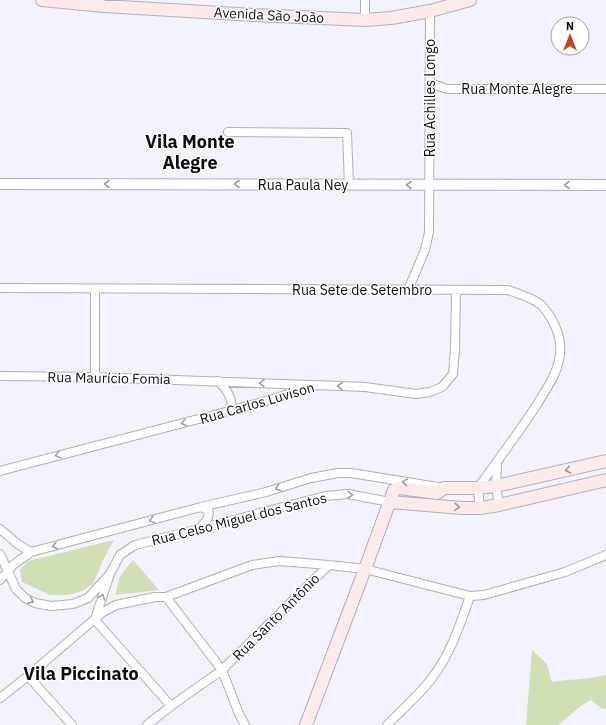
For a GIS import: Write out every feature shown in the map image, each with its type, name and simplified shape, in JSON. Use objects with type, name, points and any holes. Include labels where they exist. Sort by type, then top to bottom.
[{"type":"main road","name":"Avenida São João","points":[[42,0],[104,3],[281,17],[365,20],[391,18],[430,11],[470,0]]},
{"type":"main road","name":"Rua Celso Miguel dos Santos","points":[[444,488],[478,488],[496,486],[606,462]]},
{"type":"main road","points":[[606,462],[602,468],[602,471],[606,477]]},
{"type":"main road","name":"Rua Celso Miguel dos Santos","points":[[390,502],[480,508],[543,495],[606,477]]},
{"type":"main road","points":[[306,725],[366,569],[394,490],[399,488],[437,493],[444,488]]},
{"type":"street","points":[[365,0],[365,20]]},
{"type":"street","name":"Rua Achilles Longo","points":[[408,290],[425,250],[429,232],[430,11]]},
{"type":"street","name":"Rua Monte Alegre","points":[[430,83],[447,89],[606,89]]},
{"type":"street","points":[[228,132],[347,133],[349,185]]},
{"type":"street","name":"Rua Paula Ney","points":[[0,184],[606,185]]},
{"type":"street","name":"Rua Sete de Setembro","points":[[0,288],[95,290],[508,290],[530,298],[540,304],[552,319],[560,341],[560,358],[554,376],[525,423],[478,488]]},
{"type":"street","points":[[95,290],[95,377]]},
{"type":"street","name":"Rua Carlos Luvison","points":[[0,471],[270,400],[315,385],[365,387],[416,394],[430,392],[442,387],[453,374],[456,291]]},
{"type":"street","name":"Rua Maurício Fomia","points":[[0,376],[95,377],[315,385]]},
{"type":"street","points":[[218,381],[227,390],[233,410]]},
{"type":"street","points":[[497,461],[496,486],[499,505]]},
{"type":"street","name":"Rua Celso Miguel dos Santos","points":[[31,552],[201,507],[266,492],[310,478],[338,473],[350,473],[444,488]]},
{"type":"street","points":[[478,488],[480,508]]},
{"type":"street","name":"Rua Celso Miguel dos Santos","points":[[0,554],[16,589],[25,598],[36,603],[51,606],[73,604],[88,598],[110,574],[120,555],[135,545],[325,496],[348,494],[390,502]]},
{"type":"street","points":[[199,529],[207,520],[209,514],[208,510],[201,507]]},
{"type":"street","points":[[0,529],[19,545],[31,552],[21,558],[0,580]]},
{"type":"street","points":[[0,698],[103,612],[116,605],[155,597],[166,597],[252,565],[279,561],[329,564],[366,569],[470,596],[484,595],[565,572],[606,555]]},
{"type":"street","name":"Rua Santo Antônio","points":[[147,725],[222,670],[329,564]]},
{"type":"street","points":[[94,620],[110,574]]},
{"type":"street","points":[[387,725],[432,679],[446,658],[470,596]]},
{"type":"street","points":[[166,597],[222,670],[239,714],[245,725]]},
{"type":"street","points":[[94,620],[171,706]]},
{"type":"street","points":[[28,676],[72,725]]},
{"type":"green space","points":[[114,540],[103,560],[93,584],[82,591],[68,595],[50,595],[22,582],[20,570],[28,561]]},
{"type":"green space","points":[[133,560],[159,590],[115,595],[120,576]]},
{"type":"green space","points":[[532,650],[547,664],[552,682],[606,675],[606,708],[603,709],[591,700],[582,705],[558,725],[526,725]]},
{"type":"district","name":"Vila Monte Alegre","points":[[190,152]]},
{"type":"district","name":"Vila Piccinato","points":[[81,674]]}]
